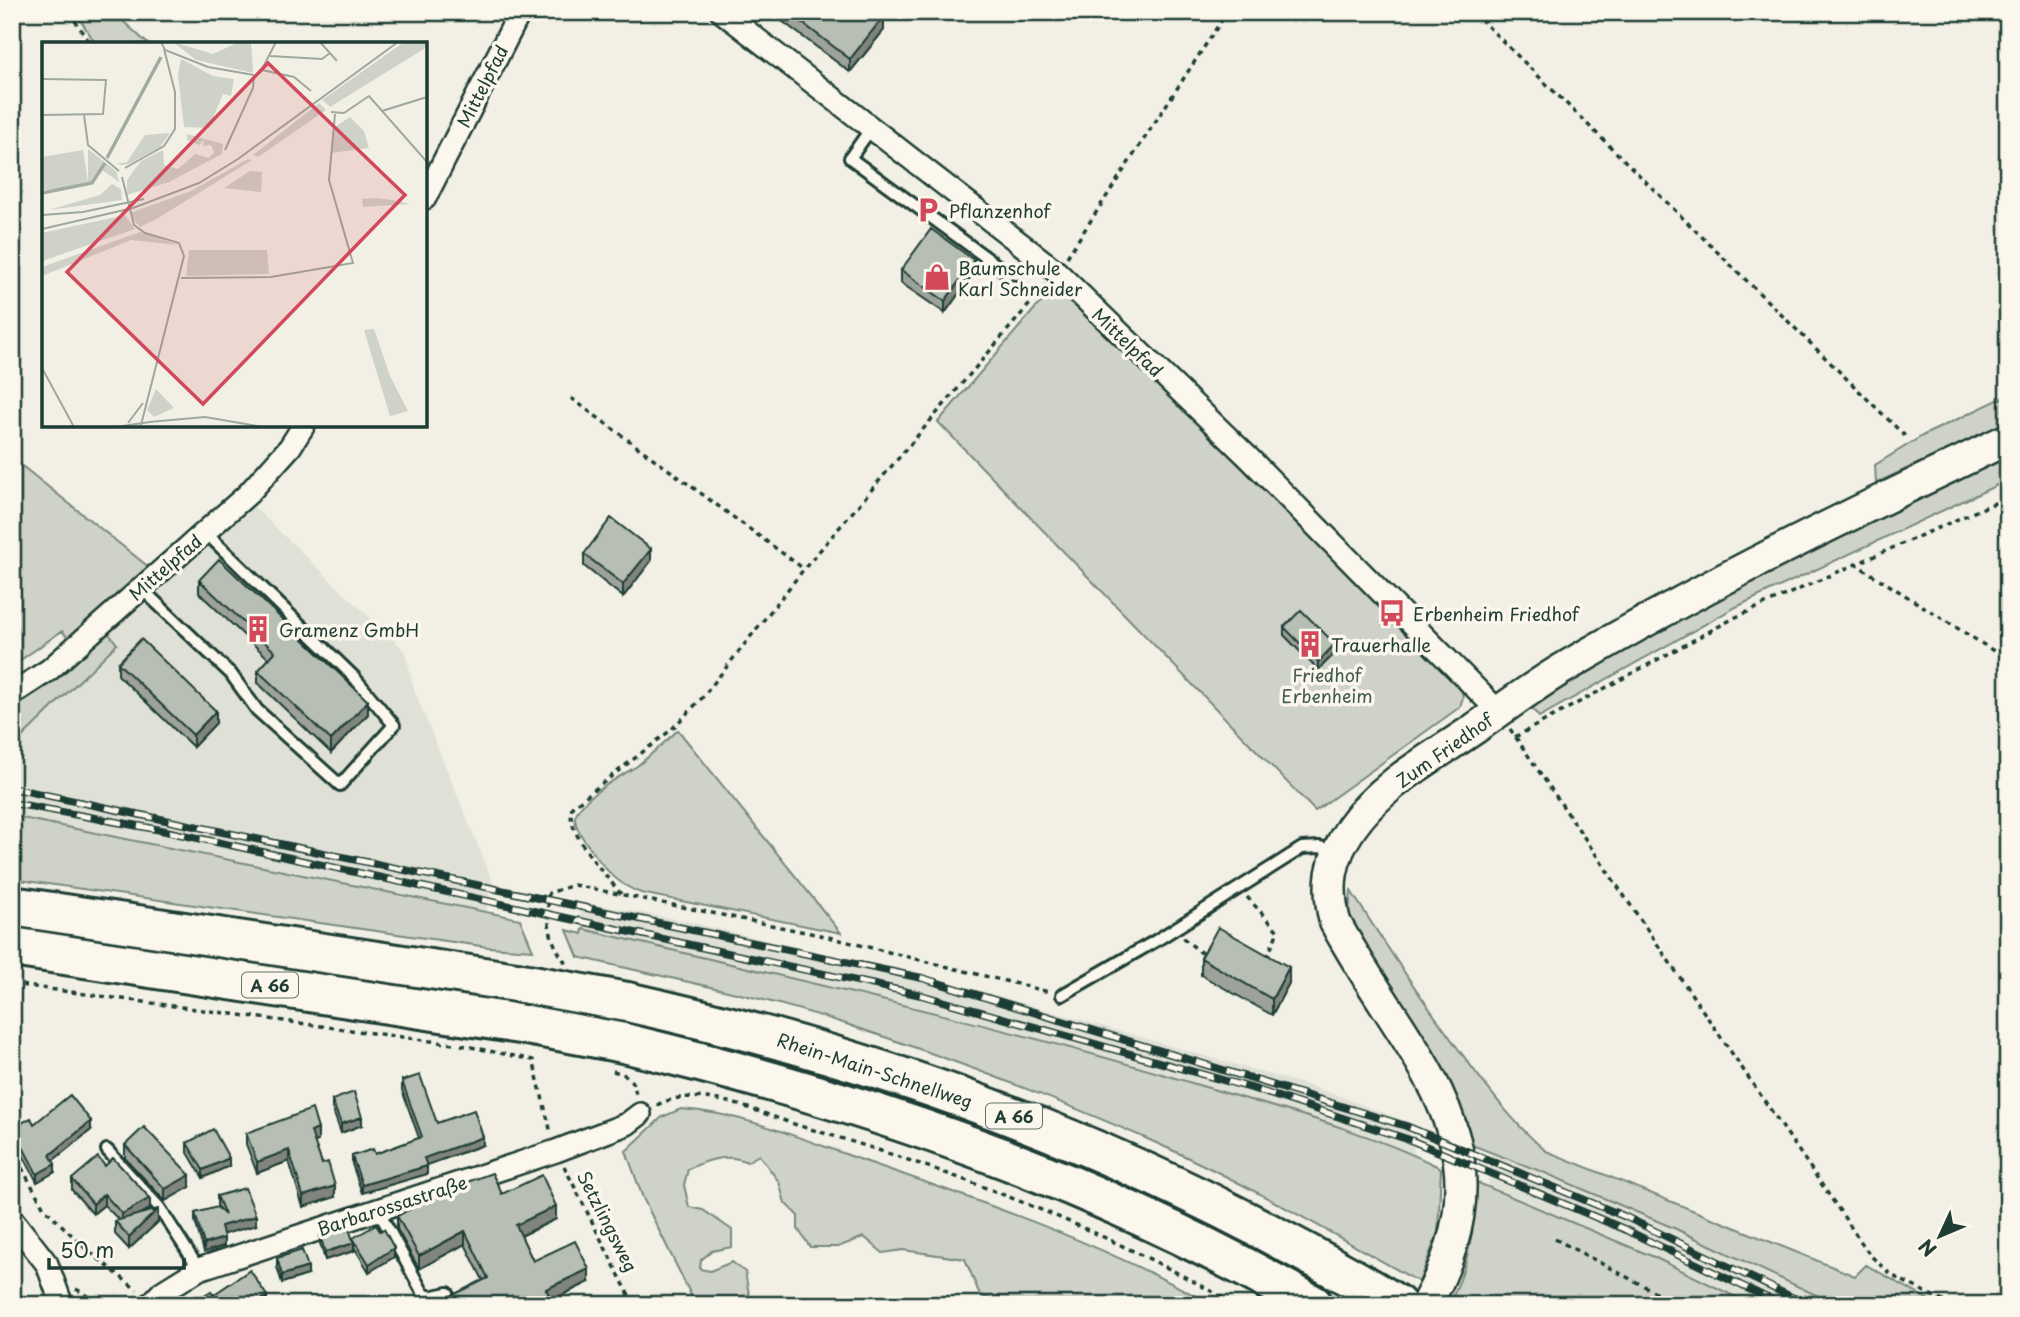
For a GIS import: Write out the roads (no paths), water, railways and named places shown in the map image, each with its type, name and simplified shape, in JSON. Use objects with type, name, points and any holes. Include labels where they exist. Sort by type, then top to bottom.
[{"type":"highway","name":"Rhein-Main-Schnellweg","points":[[12,906],[516,982],[627,1002],[796,1043],[933,1085],[1076,1140],[1227,1209],[1387,1298]]},
{"type":"highway","name":"A 66","points":[[12,947],[527,1025],[618,1062],[787,1084],[921,1126],[1066,1182],[1213,1250],[1313,1305]]},
{"type":"street","name":"Mittelpfad","points":[[427,194],[520,12]]},
{"type":"street","name":"Mittelpfad","points":[[722,12],[1057,272],[1249,458],[1499,712]]},
{"type":"street","name":"Mittelpfad","points":[[12,694],[49,670],[248,494],[290,447],[303,427]]},
{"type":"street","name":"Zum Friedhof","points":[[1426,1305],[1445,1267],[1457,1227],[1461,1188],[1456,1141],[1447,1109],[1432,1077],[1335,922],[1328,895],[1329,876],[1337,851],[1352,827],[1388,789],[1559,670],[1710,586],[2008,439]]},
{"type":"street","name":"Barbarossastraße","points":[[151,1304],[162,1292],[199,1269],[556,1151],[634,1119]]},
{"type":"street","points":[[12,1219],[70,1297]]},
{"type":"lane","points":[[872,127],[850,158],[1006,272],[1016,274],[1036,255]]},
{"type":"lane","points":[[141,589],[231,674],[257,710],[340,785],[394,725],[354,677],[205,532]]},
{"type":"lane","points":[[1062,995],[1302,848],[1320,847],[1337,851]]},
{"type":"lane","points":[[107,1150],[159,1207],[199,1269]]},
{"type":"lane","points":[[377,1210],[424,1293],[429,1297],[448,1293]]},
{"type":"railway","points":[[12,788],[922,978],[1406,1126],[1626,1217],[1808,1305]]},
{"type":"railway","points":[[12,803],[161,830],[921,995],[1251,1088],[1413,1141],[1624,1229],[1782,1305]]},
{"type":"place","name":"Pflanzenhof","points":[[928,210]]},
{"type":"place","name":"Baumschule Karl Schneider","points":[[937,277]]},
{"type":"place","name":"Erbenheim Friedhof","points":[[1392,613]]},
{"type":"place","name":"Gramenz GmbH","points":[[258,629]]},
{"type":"place","name":"Trauerhalle","points":[[1310,644]]},
{"type":"park label","name":"Friedhof Erbenheim","points":[[1327,684]]}]
